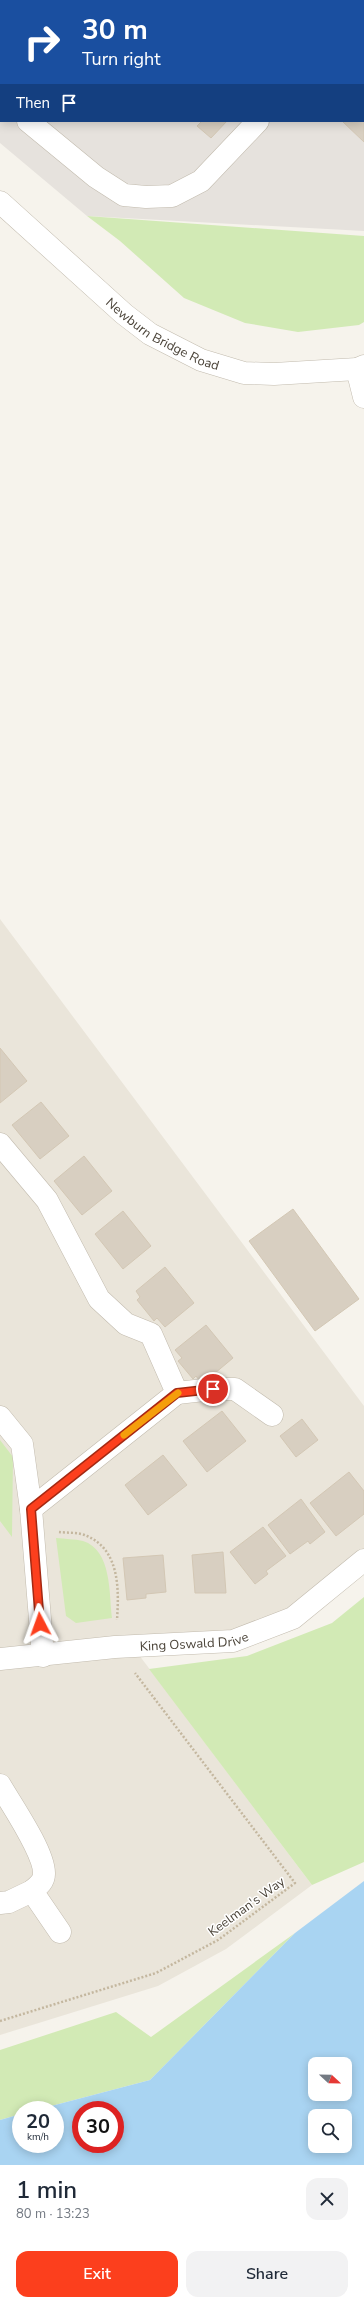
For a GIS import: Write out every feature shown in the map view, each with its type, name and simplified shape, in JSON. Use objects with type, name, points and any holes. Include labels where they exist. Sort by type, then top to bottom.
[{"type":"street","points":[[29,122],[96,178],[124,196],[146,197],[172,196],[201,181],[257,122]]},
{"type":"street","name":"Newburn Bridge Road","points":[[0,202],[124,314],[150,334],[200,360],[244,373],[274,374],[360,367]]},
{"type":"street","points":[[360,367],[364,397]]},
{"type":"street","points":[[0,1144],[47,1200],[99,1299],[126,1324],[151,1334],[177,1393]]},
{"type":"street","points":[[32,1519],[177,1393],[213,1389],[235,1389],[272,1415]]},
{"type":"street","points":[[0,1417],[22,1444],[32,1519],[43,1656]]},
{"type":"street","name":"King Oswald Drive","points":[[0,1659],[43,1656],[115,1647],[233,1641],[293,1618],[364,1560]]},
{"type":"street","points":[[0,1785],[38,1851],[44,1874],[41,1885],[32,1891],[9,1902],[0,1903]]},
{"type":"street","points":[[32,1891],[60,1932]]},
{"type":"path","points":[[32,1519],[86,1536],[100,1545],[110,1556],[119,1592],[115,1647]]},
{"type":"path","name":"Keelman's Way","points":[[0,2021],[156,1973],[218,1940],[295,1883],[115,1647]]},
{"type":"shaded area","points":[[0,122],[364,122],[364,231],[87,216],[0,143]]},
{"type":"shaded area","points":[[0,919],[364,1406],[364,1561],[293,1618],[233,1641],[133,1647],[312,1885],[226,1949],[158,1986],[0,2035]]},
{"type":"green space","points":[[87,216],[364,236],[364,322],[359,325],[298,332],[245,323],[184,298],[120,241]]},
{"type":"green space","points":[[0,1440],[13,1457],[12,1537],[0,1521]]},
{"type":"green space","points":[[56,1538],[83,1541],[92,1546],[99,1553],[107,1574],[112,1618],[76,1623],[66,1616]]},
{"type":"green space","points":[[364,1597],[364,1862],[312,1885],[149,1669],[247,1656],[332,1623]]},
{"type":"green space","points":[[295,1933],[150,2080],[64,2103],[64,2101],[12,2101],[12,2117],[0,2120],[0,2050],[116,2012],[151,2037]]},
{"type":"water","points":[[364,1881],[364,2165],[0,2165],[0,2120],[12,2117],[12,2153],[64,2153],[64,2103],[150,2080],[295,1933]]},
{"type":"building","points":[[201,122],[226,122],[211,138],[197,126]]},
{"type":"building","points":[[343,122],[364,122],[364,142]]},
{"type":"building","points":[[0,1048],[27,1081],[0,1103]]},
{"type":"building","points":[[41,1102],[69,1136],[40,1159],[12,1125]]},
{"type":"building","points":[[84,1156],[112,1191],[82,1215],[54,1181]]},
{"type":"building","points":[[293,1209],[359,1299],[315,1331],[249,1241]]},
{"type":"building","points":[[123,1211],[151,1246],[123,1269],[95,1234]]},
{"type":"building","points":[[165,1267],[194,1303],[165,1327],[157,1318],[154,1321],[137,1300],[140,1297],[136,1291]]},
{"type":"building","points":[[206,1325],[233,1358],[202,1384],[196,1376],[193,1379],[178,1361],[182,1358],[175,1350]]},
{"type":"building","points":[[222,1411],[246,1441],[207,1472],[183,1441]]},
{"type":"building","points":[[302,1419],[318,1440],[296,1457],[280,1436]]},
{"type":"building","points":[[163,1455],[187,1485],[148,1515],[125,1485]]},
{"type":"building","points":[[349,1472],[364,1491],[364,1514],[336,1536],[310,1503]]},
{"type":"building","points":[[301,1499],[325,1532],[310,1544],[308,1541],[290,1554],[268,1525]]},
{"type":"building","points":[[263,1527],[286,1556],[266,1571],[268,1574],[255,1584],[230,1552]]},
{"type":"building","points":[[223,1552],[226,1593],[195,1593],[192,1555]]},
{"type":"building","points":[[163,1555],[166,1592],[146,1594],[146,1598],[127,1600],[123,1558]]},
{"type":"slow traffic","points":[[124,1435],[178,1393]]},
{"type":"route","points":[[40,1624],[31,1509],[177,1393],[213,1389]]}]
